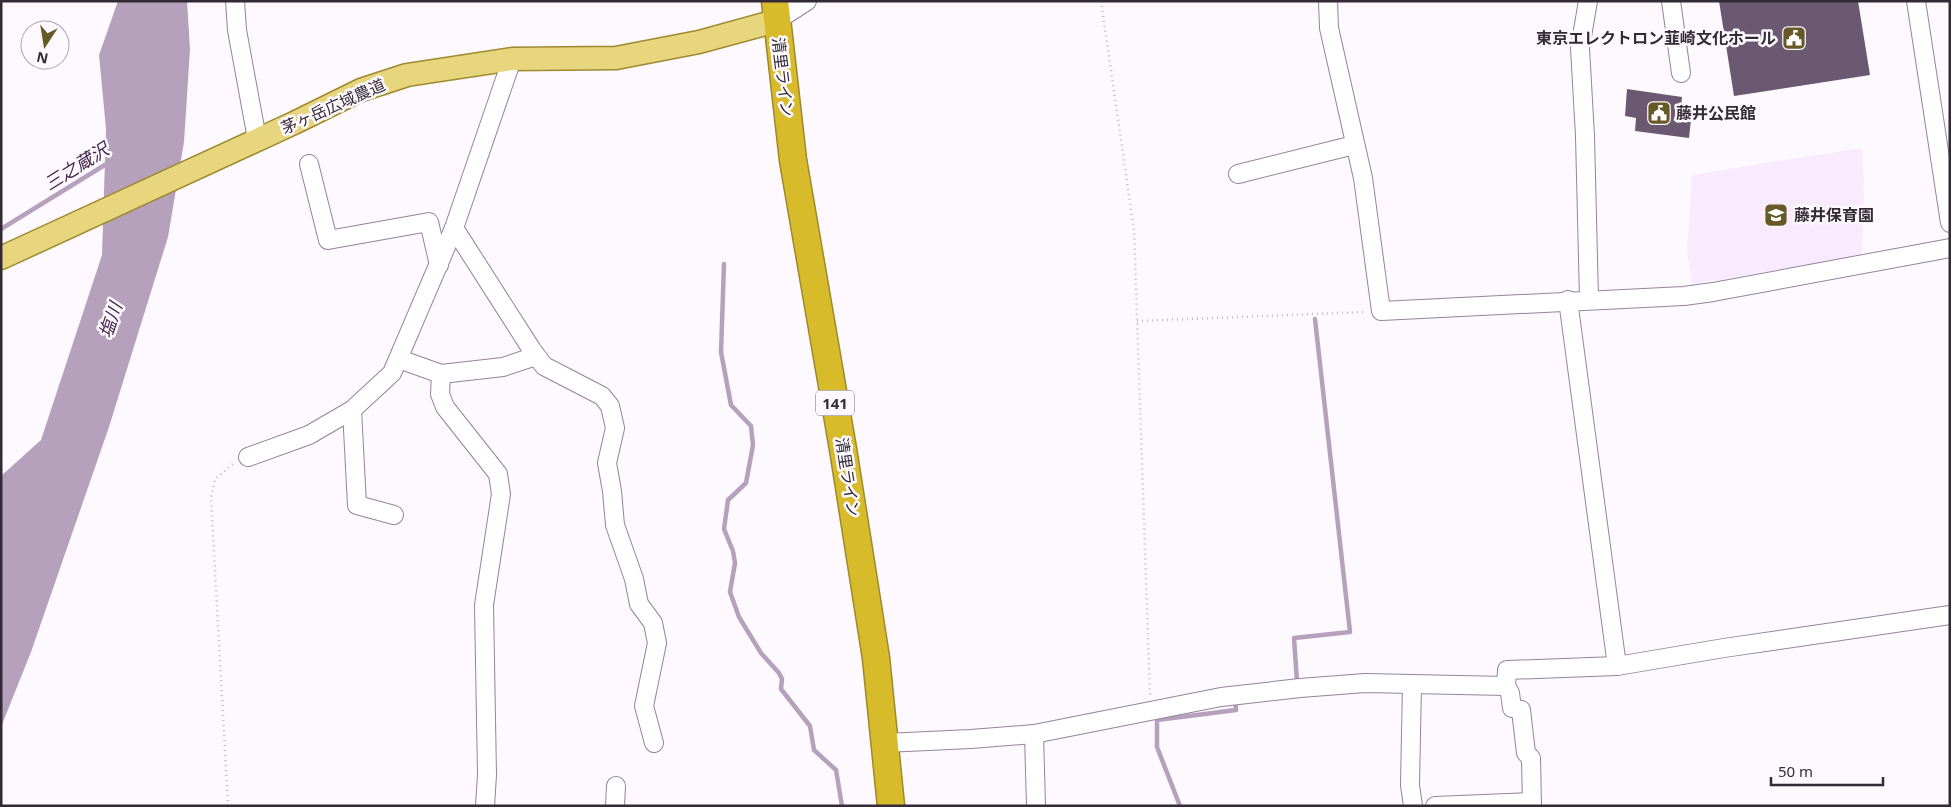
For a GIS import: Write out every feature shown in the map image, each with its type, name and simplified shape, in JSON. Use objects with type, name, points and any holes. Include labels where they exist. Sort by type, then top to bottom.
[{"type":"highway","name":"清里ライン","points":[[775,11],[793,160],[844,449],[876,658],[891,806]]},
{"type":"main road","name":"茅ヶ岳広域農道","points":[[1,258],[361,90],[407,75],[512,59],[616,58],[699,42],[775,11]]},
{"type":"street","points":[[235,1],[237,30],[253,141]]},
{"type":"street","points":[[775,11],[807,1]]},
{"type":"street","points":[[1328,1],[1329,28],[1362,178],[1381,311],[1568,300],[1684,296],[1950,248]]},
{"type":"street","points":[[1588,1],[1580,48],[1589,299]]},
{"type":"street","points":[[1671,1],[1681,73]]},
{"type":"street","points":[[1916,1],[1950,223]]},
{"type":"street","points":[[248,457],[309,435],[352,410],[392,373],[454,228],[512,59]]},
{"type":"street","points":[[1238,174],[1354,145]]},
{"type":"street","points":[[309,164],[328,240],[429,222],[438,265]]},
{"type":"street","points":[[454,228],[544,366],[602,396],[610,406],[615,428],[607,463],[615,525],[634,579],[639,604],[653,623],[657,644],[644,706],[654,743]]},
{"type":"street","points":[[1568,300],[1617,666]]},
{"type":"street","points":[[399,359],[441,374],[503,367],[536,356]]},
{"type":"street","points":[[441,374],[440,394],[445,407],[498,474],[501,494],[484,605],[487,775],[485,806]]},
{"type":"street","points":[[352,410],[357,505],[394,515]]},
{"type":"street","points":[[1435,806],[1532,804],[1531,758],[1526,753],[1521,710],[1512,708],[1510,693],[1506,686],[1507,670],[1617,666],[1950,614]]},
{"type":"street","points":[[885,742],[971,739],[1034,734],[1221,697],[1365,682],[1506,686]]},
{"type":"street","points":[[1412,684],[1410,785],[1413,806]]},
{"type":"street","points":[[1034,734],[1036,806]]},
{"type":"street","points":[[615,806],[616,786]]},
{"type":"path","points":[[1101,1],[1134,230],[1151,712]]},
{"type":"path","points":[[1137,321],[1381,311]]},
{"type":"path","points":[[228,806],[211,498],[215,479],[239,460],[248,457]]},
{"type":"shaded area","name":"藤井保育園","points":[[1862,148],[1864,180],[1862,256],[1692,284],[1687,251],[1692,175]]},
{"type":"water","name":"塩川","points":[[118,1],[187,1],[190,49],[184,142],[168,237],[109,427],[31,652],[1,727],[1,476],[41,440],[102,255],[106,129],[99,55]]},
{"type":"building","name":"東京エレクトロン韮崎文化ホール","points":[[1719,1],[1858,1],[1870,75],[1734,96]]},
{"type":"building","name":"藤井公民館","points":[[1627,89],[1682,97],[1681,108],[1692,110],[1689,138],[1635,131],[1636,118],[1625,116]]},
{"type":"waterway","name":"三之蔵沢","points":[[1,229],[108,163]]},
{"type":"waterway","points":[[724,264],[721,352],[731,405],[751,426],[753,445],[746,483],[728,500],[724,529],[733,551],[735,563],[730,592],[739,617],[761,653],[779,673],[782,679],[781,689],[810,726],[814,750],[836,770],[842,806]]},
{"type":"waterway","points":[[1295,683],[1297,682],[1294,638],[1350,632],[1315,319]]},
{"type":"waterway","points":[[1180,806],[1157,747],[1157,720],[1236,710],[1235,698]]},
{"type":"place","name":"東京エレクトロン韮崎文化ホール","points":[[1794,38]]},
{"type":"place","name":"藤井公民館","points":[[1659,113]]},
{"type":"place","name":"藤井保育園","points":[[1776,215]]}]
